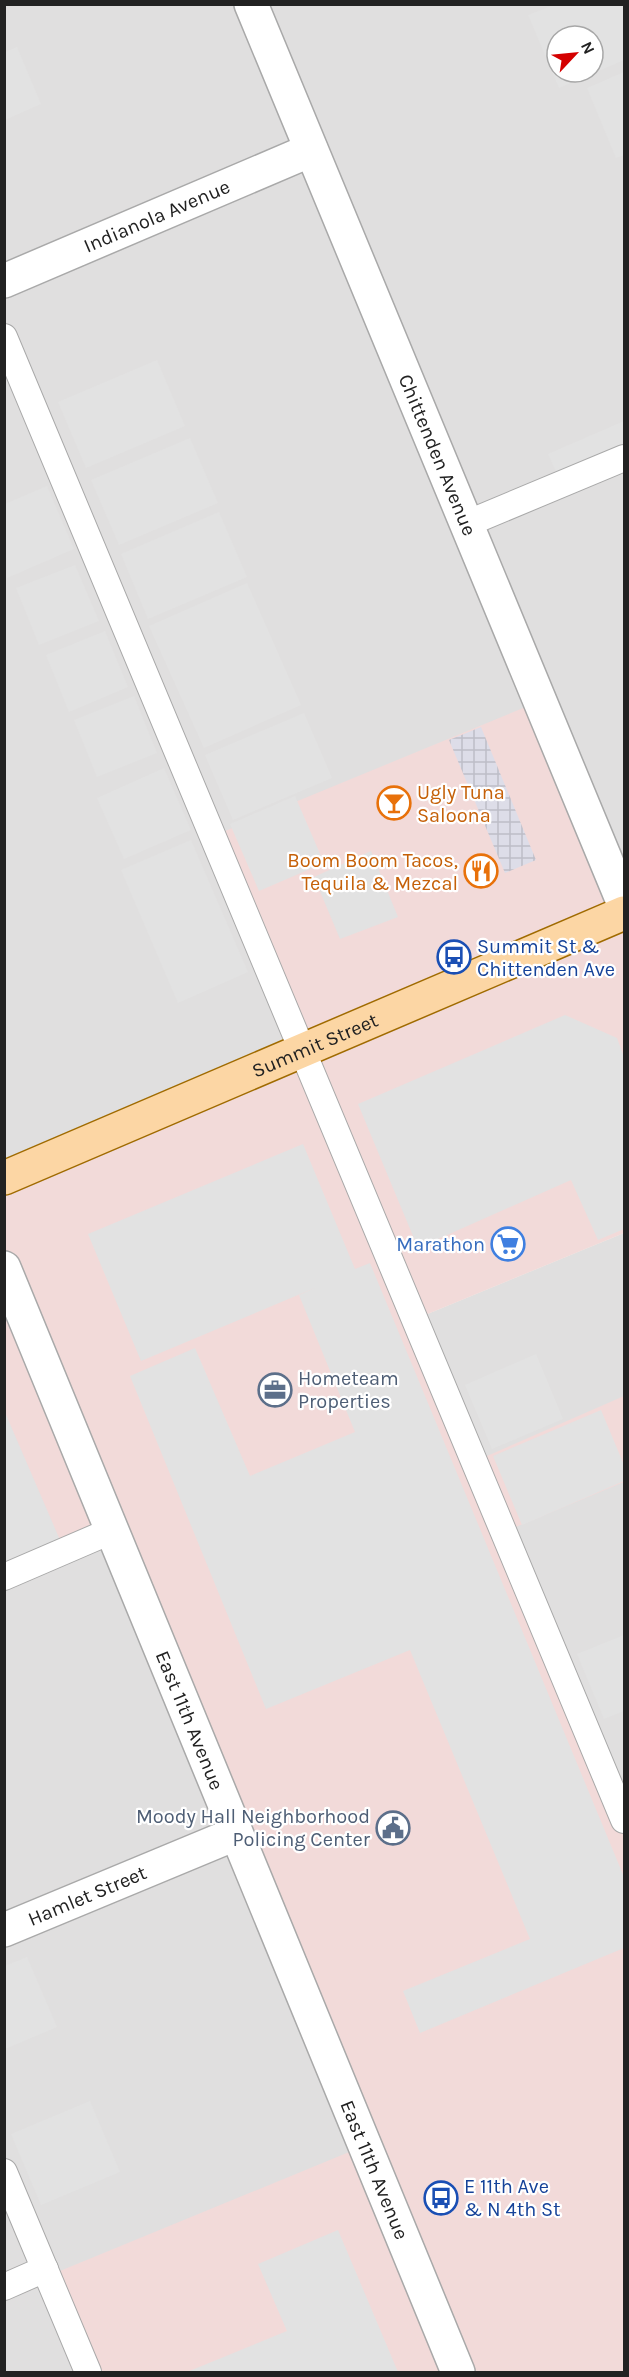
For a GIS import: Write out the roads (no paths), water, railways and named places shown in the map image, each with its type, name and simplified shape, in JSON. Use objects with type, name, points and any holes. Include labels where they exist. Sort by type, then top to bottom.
[{"type":"main road","name":"Summit Street","points":[[4,1178],[624,913]]},
{"type":"street","name":"Chittenden Avenue","points":[[251,4],[624,904]]},
{"type":"street","name":"Indianola Avenue","points":[[4,281],[311,150]]},
{"type":"street","name":"East 11th Avenue","points":[[4,1268],[458,2373]]},
{"type":"street","name":"Hamlet Street","points":[[4,1930],[235,1833]]},
{"type":"lane","points":[[4,337],[624,1820]]},
{"type":"lane","points":[[466,524],[624,458]]},
{"type":"lane","points":[[4,1577],[113,1530]]},
{"type":"lane","points":[[4,2172],[88,2373]]},
{"type":"lane","points":[[4,2286],[45,2269]]},
{"type":"place","name":"Ugly Tuna Saloona","points":[[394,803]]},
{"type":"place","name":"Boom Boom Tacos, Tequila & Mezcal","points":[[481,871]]},
{"type":"place","name":"Summit St & Chittenden Ave","points":[[454,957]]},
{"type":"place","name":"Marathon","points":[[508,1244]]},
{"type":"place","name":"Hometeam Properties","points":[[275,1390]]},
{"type":"place","name":"Moody Hall Neighborhood Policing Center","points":[[393,1828]]},
{"type":"place","name":"E 11th Ave & N 4th St","points":[[441,2198]]}]
